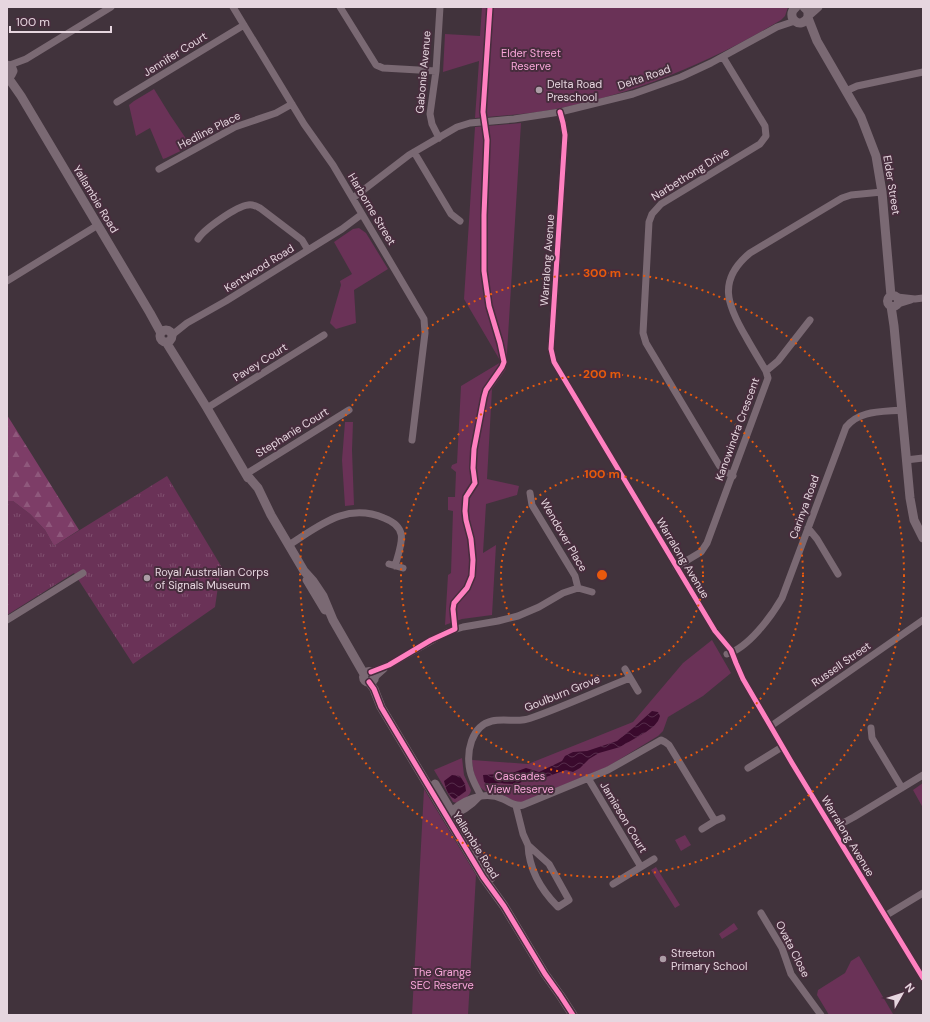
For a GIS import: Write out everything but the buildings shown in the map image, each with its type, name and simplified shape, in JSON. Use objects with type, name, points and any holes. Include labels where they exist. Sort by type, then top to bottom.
[{"type":"street","points":[[9,69],[111,7]]},
{"type":"street","name":"Harborne Street","points":[[233,7],[292,104],[351,195],[422,314],[425,323],[425,333],[412,440]]},
{"type":"street","points":[[340,7],[376,65],[383,68],[436,71]]},
{"type":"street","name":"Gabonia Avenue","points":[[439,138],[430,119],[436,71],[440,7]]},
{"type":"street","name":"Delta Road","points":[[351,195],[381,177],[414,152],[457,127],[563,112],[633,94],[681,77],[723,57],[777,27],[800,12],[818,7]]},
{"type":"street","name":"Elder Street","points":[[800,12],[861,117],[876,156],[882,192],[890,275],[895,301],[894,326],[911,508],[916,526],[923,538]]},
{"type":"street","name":"Jennifer Court","points":[[117,102],[244,25]]},
{"type":"street","name":"Narbethong Drive","points":[[723,57],[765,126],[766,136],[760,144],[661,204],[652,214],[649,222],[642,329],[646,343],[719,465],[723,470],[733,476]]},
{"type":"street","name":"Yallambie Road","points":[[9,69],[21,96],[150,313],[168,335],[180,363],[246,474],[256,496],[263,507],[271,515],[304,571],[307,580],[319,601],[334,620],[352,651],[370,676],[450,814],[491,879],[504,906],[545,974],[573,1015]]},
{"type":"street","points":[[846,91],[857,86],[923,72]]},
{"type":"street","name":"Hedline Place","points":[[160,169],[235,127],[276,113],[292,104]]},
{"type":"street","name":"Warralong Avenue","points":[[563,112],[565,135],[552,358],[715,631],[719,642],[730,652],[735,669],[743,679],[782,747],[923,978]]},
{"type":"street","points":[[414,152],[451,214],[460,220]]},
{"type":"street","name":"Kanowindra Crescent","points":[[676,567],[697,555],[705,547],[733,476],[768,378],[766,371],[730,309],[728,300],[729,285],[733,272],[745,257],[755,250],[842,198],[851,195],[882,192]]},
{"type":"street","points":[[198,239],[201,234],[211,225],[240,207],[254,205],[298,237],[308,250]]},
{"type":"street","name":"Kentwood Road","points":[[168,335],[364,217]]},
{"type":"street","points":[[7,281],[98,225]]},
{"type":"street","points":[[895,301],[923,298]]},
{"type":"street","points":[[766,371],[778,362],[810,320]]},
{"type":"street","name":"Pavey Court","points":[[207,408],[324,335]]},
{"type":"street","name":"Stephanie Court","points":[[246,474],[349,410]]},
{"type":"street","name":"Carinya Road","points":[[730,652],[746,642],[766,623],[786,589],[843,432],[849,423],[857,416],[902,410]]},
{"type":"street","points":[[906,460],[923,458]]},
{"type":"street","name":"Wendover Place","points":[[530,492],[532,505],[575,576],[578,588]]},
{"type":"street","points":[[288,544],[336,516],[352,512],[373,514],[395,523],[402,533],[396,566]]},
{"type":"street","points":[[808,528],[817,539],[838,574]]},
{"type":"street","points":[[7,620],[83,573]]},
{"type":"street","name":"Wendover Place","points":[[370,676],[447,632],[463,627],[518,616],[578,588],[592,592]]},
{"type":"street","name":"Russell Street","points":[[771,726],[923,620]]},
{"type":"street","points":[[625,670],[638,691]]},
{"type":"street","name":"Goulburn Grove","points":[[481,796],[471,776],[469,764],[472,738],[480,727],[497,720],[527,720],[630,678]]},
{"type":"street","points":[[871,728],[872,738],[902,788]]},
{"type":"street","points":[[450,814],[469,799],[481,796],[498,797],[516,806],[523,805],[614,767],[655,742],[663,740],[668,745],[714,822]]},
{"type":"street","points":[[748,768],[782,747]]},
{"type":"street","points":[[833,830],[923,775]]},
{"type":"street","name":"Jamieson Court","points":[[588,778],[641,867]]},
{"type":"street","points":[[516,806],[523,834],[528,845],[530,861],[536,877],[546,893],[558,907],[569,900],[549,864],[528,845]]},
{"type":"street","points":[[702,829],[722,818]]},
{"type":"street","name":"Jamieson Court","points":[[612,884],[654,859]]},
{"type":"street","points":[[885,916],[923,893]]},
{"type":"street","name":"Ovata Close","points":[[761,912],[782,948],[791,974],[821,1015]]},
{"type":"street","name":"Yallambie Road","points":[[545,974],[565,1015]]},
{"type":"green space","name":"Elder Street Reserve","points":[[482,7],[788,7],[785,16],[781,20],[753,36],[694,65],[633,89],[570,106],[538,112],[475,118],[479,61],[443,72],[445,34],[480,36]]},
{"type":"green space","points":[[154,89],[191,146],[163,159],[150,128],[136,136],[129,105]]},
{"type":"green space","points":[[521,123],[506,369],[492,389],[487,479],[519,486],[517,495],[486,504],[483,553],[496,545],[492,615],[462,619],[445,625],[448,575],[451,573],[453,511],[448,510],[448,497],[455,497],[456,472],[451,468],[452,465],[457,463],[461,386],[501,362],[464,299],[475,127]]},
{"type":"green space","points":[[359,228],[366,233],[388,269],[354,290],[356,323],[336,329],[330,323],[341,285],[340,281],[352,274],[334,242],[353,229]]},
{"type":"green space","points":[[7,415],[79,530],[54,546],[45,530],[30,514],[13,501],[7,501]]},
{"type":"green space","points":[[345,422],[353,422],[352,450],[354,505],[345,506],[342,460]]},
{"type":"green space","points":[[167,476],[221,566],[215,607],[133,664],[74,573],[7,615],[7,501],[13,501],[30,514],[45,530],[54,546]]},
{"type":"green space","name":"Cascades View Reserve","points":[[712,640],[731,673],[703,696],[668,717],[663,731],[658,736],[607,767],[522,802],[513,801],[499,793],[487,792],[482,789],[477,782],[472,760],[528,764],[633,722],[683,663]]},
{"type":"green space","points":[[462,758],[464,775],[471,790],[468,796],[457,803],[453,802],[434,770]]},
{"type":"green space","points":[[923,783],[923,808],[913,790]]},
{"type":"green space","name":"The Grange SEC Reserve","points":[[424,789],[476,875],[468,1015],[412,1015]]},
{"type":"green space","points":[[685,835],[691,845],[681,851],[675,840]]},
{"type":"green space","points":[[656,867],[680,905],[675,908],[651,870]]},
{"type":"green space","points":[[734,923],[738,929],[722,939],[719,934]]},
{"type":"green space","points":[[859,956],[893,1014],[892,1015],[829,1015],[817,995],[818,990],[845,973],[851,961]]},
{"type":"water","points":[[652,711],[658,712],[660,716],[654,726],[620,747],[599,753],[573,772],[566,770],[546,777],[536,776],[517,784],[487,784],[484,782],[483,775],[512,773],[526,768],[539,772],[562,761],[565,756],[573,752],[587,751],[617,741]]},
{"type":"water","points":[[452,775],[460,776],[465,784],[466,791],[455,799],[449,794],[444,781]]},
{"type":"cycle path","points":[[371,672],[389,665],[431,640],[455,629],[453,609],[454,603],[467,588],[472,576],[473,560],[471,539],[466,520],[466,497],[475,483],[473,468],[474,449],[484,397],[486,390],[504,362],[489,306],[484,271],[484,215],[487,140],[483,112],[490,7]]},
{"type":"cycle path","points":[[560,112],[565,135],[551,349],[554,362],[715,631],[731,650],[743,679],[792,763],[923,978]]},
{"type":"cycle path","points":[[369,682],[374,689],[381,707],[483,877],[504,906],[545,974],[573,1015]]},
{"type":"place","name":"Delta Road Preschool","points":[[539,90]]},
{"type":"place","name":"Royal Australian Corps of Signals Museum","points":[[147,578]]},
{"type":"place","name":"Streeton Primary School","points":[[663,959]]}]
